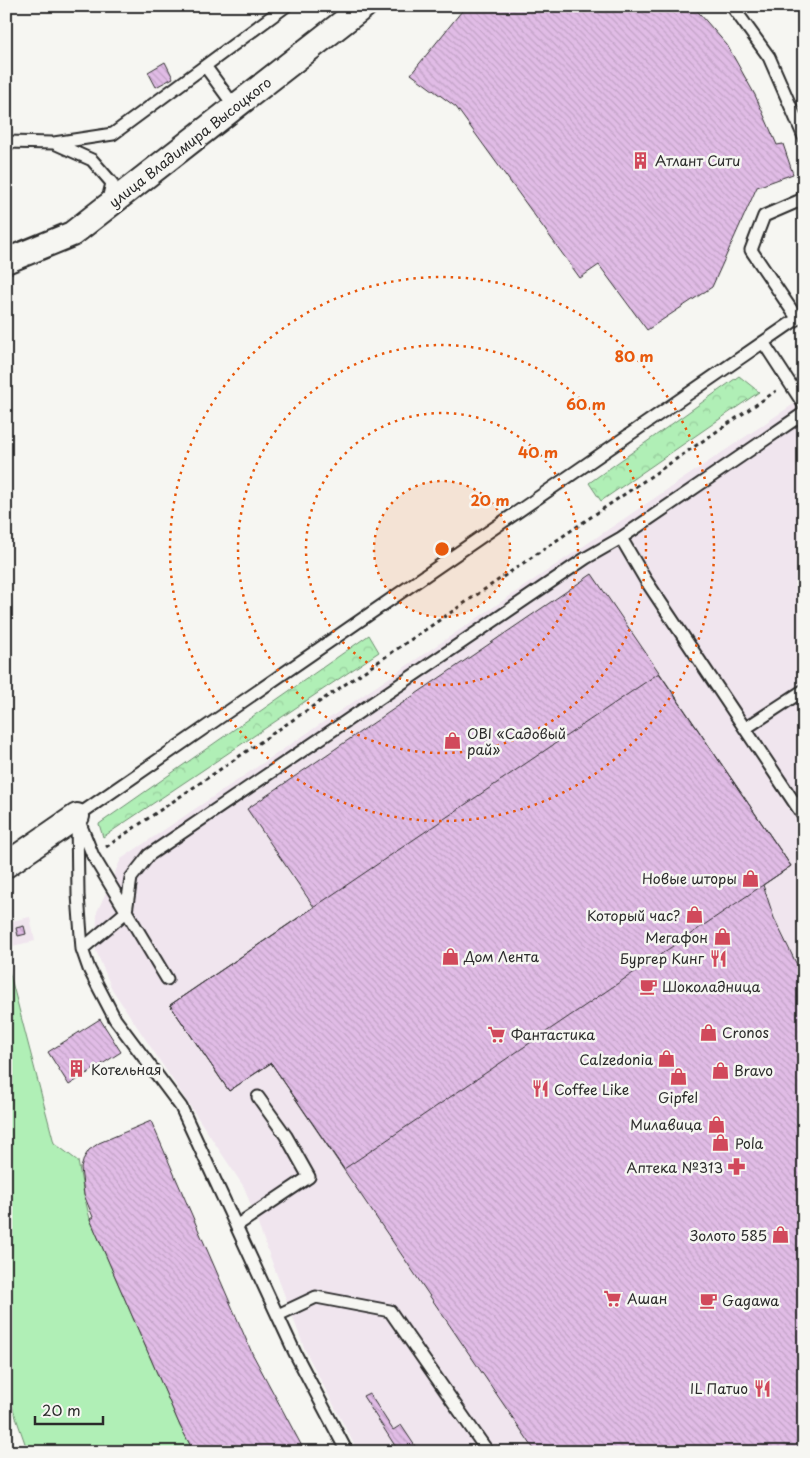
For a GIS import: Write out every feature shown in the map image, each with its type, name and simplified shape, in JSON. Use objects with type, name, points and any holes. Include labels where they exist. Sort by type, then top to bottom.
[{"type":"street","name":"улица Владимира Высоцкого","points":[[6,261],[72,234],[364,6]]},
{"type":"street","points":[[6,865],[77,816]]},
{"type":"lane","points":[[6,142],[54,143],[113,134],[286,6]]},
{"type":"lane","points":[[732,6],[769,57],[804,137]]},
{"type":"lane","points":[[205,66],[235,107]]},
{"type":"lane","points":[[54,143],[92,160],[112,183],[107,207]]},
{"type":"lane","points":[[77,816],[801,316],[751,250],[764,216],[801,200],[804,194]]},
{"type":"lane","points":[[762,342],[804,405]]},
{"type":"lane","points":[[82,949],[126,912],[131,878],[149,855],[586,558],[621,538],[804,413]]},
{"type":"lane","points":[[621,538],[645,579],[804,817]]},
{"type":"lane","points":[[746,728],[804,690]]},
{"type":"lane","points":[[77,816],[93,856],[167,979]]},
{"type":"lane","points":[[77,816],[78,895],[82,949],[88,969],[115,1019],[181,1107],[295,1352],[347,1452]]},
{"type":"lane","points":[[236,1226],[309,1177],[286,1136],[258,1097]]},
{"type":"lane","points":[[278,1315],[316,1297],[390,1311],[488,1452]]},
{"type":"path","points":[[800,6],[804,13]]},
{"type":"path","points":[[93,856],[788,383]]},
{"type":"shaded area","name":"Фантастика","points":[[804,397],[804,1452],[358,1452],[305,1350],[244,1187],[112,989],[96,951],[97,912],[121,859]]},
{"type":"shaded area","points":[[30,917],[35,941],[12,946],[7,922]]},
{"type":"green space","points":[[739,376],[759,392],[601,501],[589,483]]},
{"type":"green space","points":[[369,635],[379,652],[103,837],[99,824]]},
{"type":"green space","points":[[6,959],[54,1143],[78,1161],[90,1219],[180,1426],[194,1452],[28,1452],[6,1389]]},
{"type":"building","name":"Атлант Сити","points":[[466,6],[693,6],[727,45],[755,95],[777,145],[783,144],[793,174],[757,187],[712,287],[647,330],[599,265],[580,278],[456,107],[411,74]]},
{"type":"building","points":[[165,62],[173,78],[156,87],[148,72]]},
{"type":"building","name":"Фантастика","points":[[592,574],[791,866],[763,885],[774,918],[804,976],[804,1452],[536,1452],[271,1063],[229,1091],[170,1005],[314,907],[247,809]]},
{"type":"building","name":"Дом Лента","points":[[659,673],[791,866],[344,1169],[271,1063],[229,1091],[170,1005]]},
{"type":"building","points":[[24,926],[26,934],[18,936],[16,928]]},
{"type":"building","name":"Котельная","points":[[100,1019],[121,1052],[69,1085],[48,1052]]},
{"type":"building","points":[[151,1121],[252,1353],[305,1452],[194,1452],[180,1426],[90,1219],[93,1217],[84,1195],[81,1168],[89,1150],[99,1143]]},
{"type":"building","points":[[369,1393],[393,1430],[401,1425],[419,1452],[399,1452],[363,1396]]},
{"type":"place","name":"Атлант Сити","points":[[641,160]]},
{"type":"place","name":"OBI «Садовый рай»","points":[[453,741]]},
{"type":"place","name":"Новые шторы","points":[[751,878]]},
{"type":"place","name":"Который час?","points":[[694,915]]},
{"type":"place","name":"Мегафон","points":[[722,937]]},
{"type":"place","name":"Дом Лента","points":[[450,956]]},
{"type":"place","name":"Бургер Кинг","points":[[718,958]]},
{"type":"place","name":"Шоколадница","points":[[648,986]]},
{"type":"place","name":"Cronos","points":[[708,1032]]},
{"type":"place","name":"Фантастика","points":[[497,1034]]},
{"type":"place","name":"Calzedonia","points":[[667,1059]]},
{"type":"place","name":"Котельная","points":[[77,1069]]},
{"type":"place","name":"Bravo","points":[[720,1070]]},
{"type":"place","name":"Gipfel","points":[[678,1077]]},
{"type":"place","name":"Coffee Like","points":[[540,1089]]},
{"type":"place","name":"Милавица","points":[[716,1124]]},
{"type":"place","name":"Pola","points":[[721,1143]]},
{"type":"place","name":"Аптека №313","points":[[737,1167]]},
{"type":"place","name":"Золото 585","points":[[781,1235]]},
{"type":"place","name":"Ашан","points":[[613,1298]]},
{"type":"place","name":"Gagawa","points":[[708,1300]]},
{"type":"place","name":"IL Патио","points":[[762,1388]]}]
